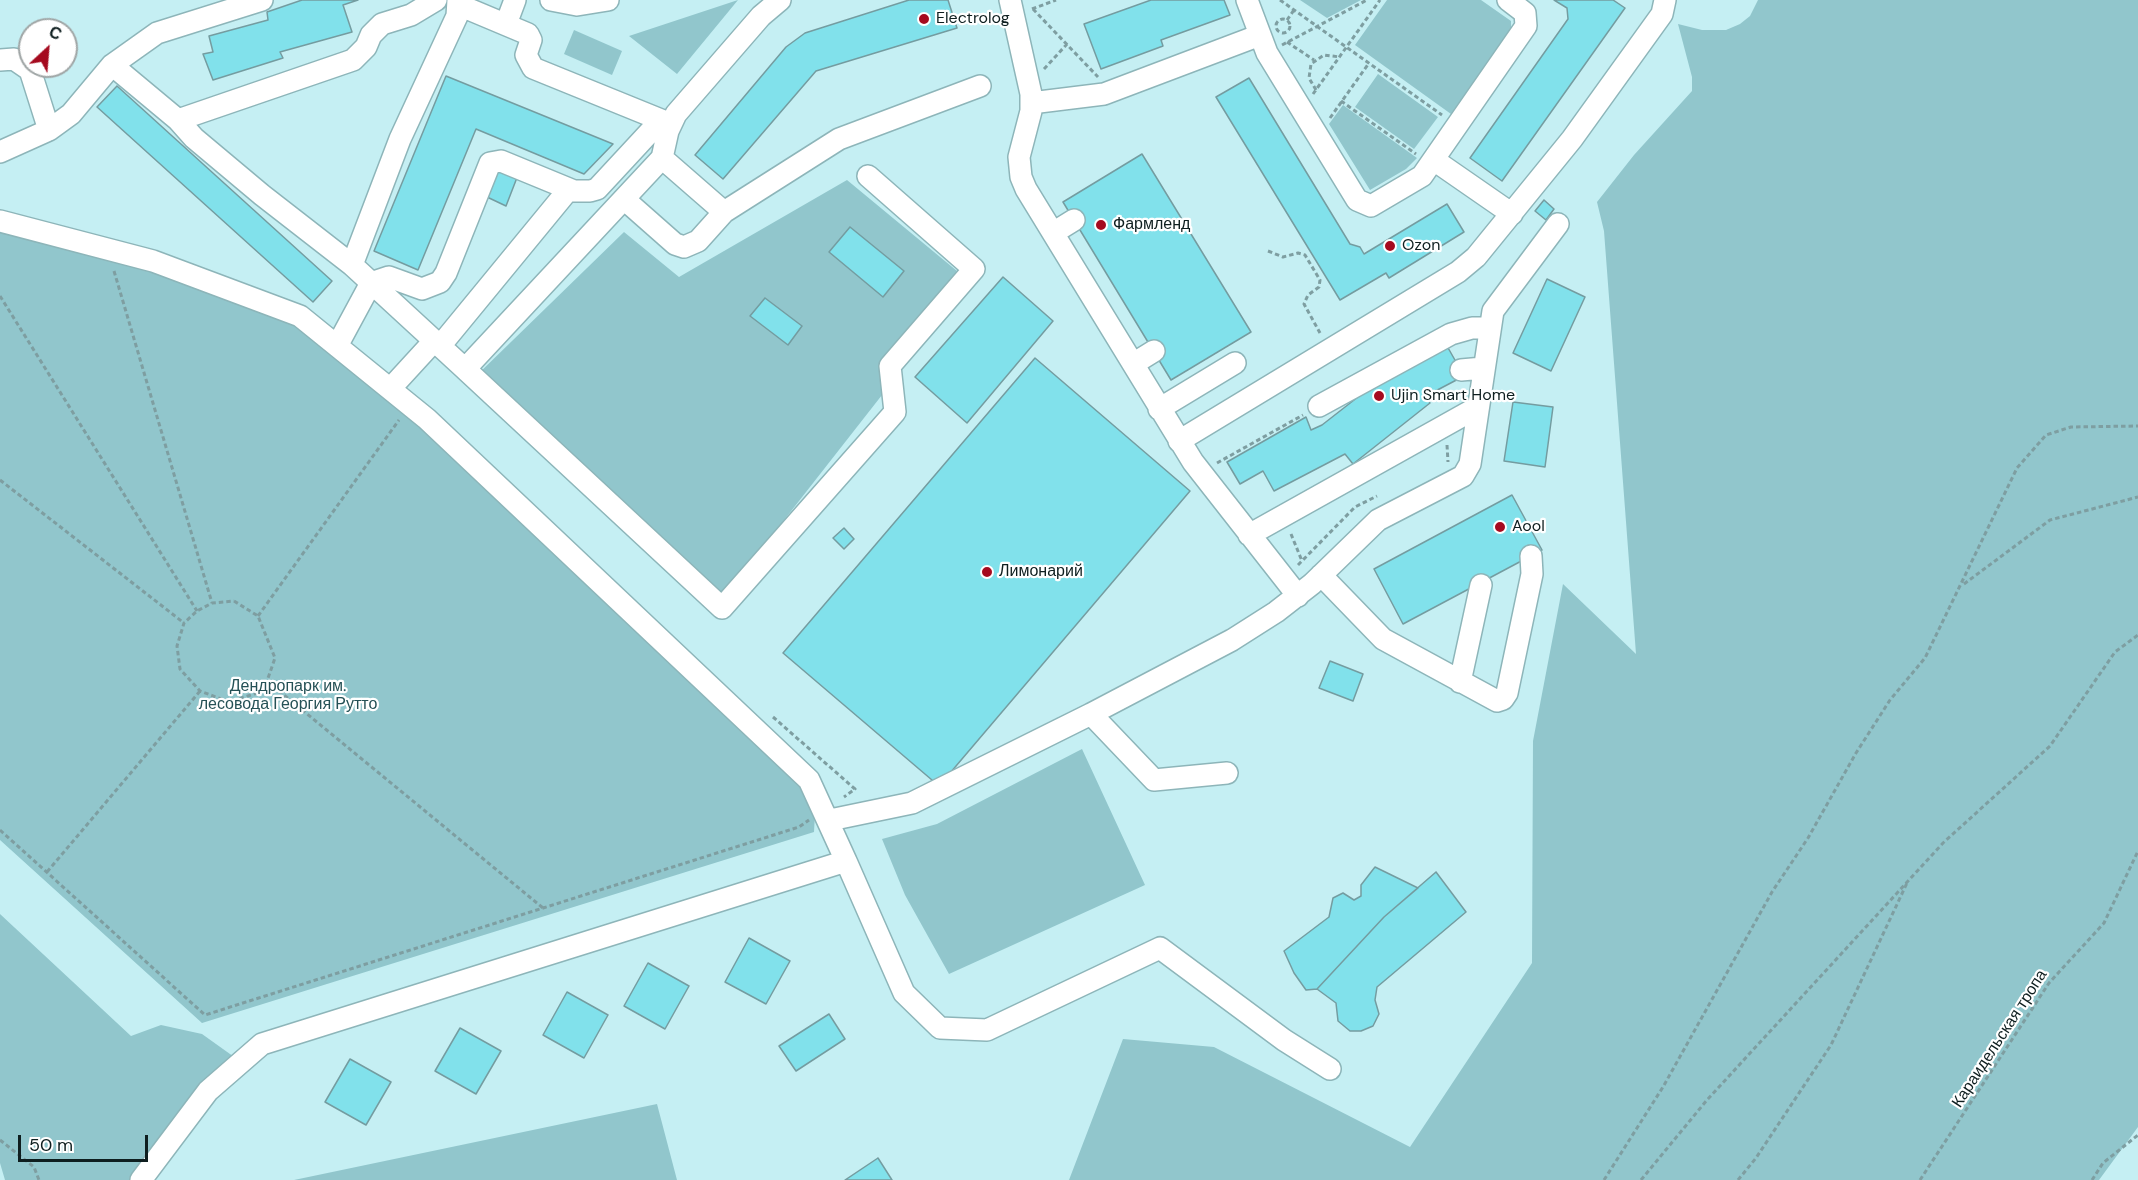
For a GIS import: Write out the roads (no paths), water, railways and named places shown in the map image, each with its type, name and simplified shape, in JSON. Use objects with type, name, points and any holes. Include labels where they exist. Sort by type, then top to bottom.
[{"type":"street","points":[[0,153],[49,130],[71,114],[112,65],[167,28],[262,0]]},
{"type":"street","points":[[178,120],[353,60],[366,48],[371,35],[382,24],[411,15],[436,0]]},
{"type":"street","points":[[506,24],[516,0]]},
{"type":"street","points":[[551,0],[577,5],[608,0]]},
{"type":"street","points":[[337,346],[371,283],[389,277],[422,289],[440,282],[446,273],[490,163],[501,161],[569,189],[585,192],[597,189],[666,122],[761,16],[780,0]]},
{"type":"street","points":[[1247,0],[1264,44],[1357,200],[1365,205],[1378,204],[1412,183],[1432,162],[1526,26],[1525,13],[1508,0]]},
{"type":"street","points":[[1179,441],[1464,267],[1481,252],[1568,146],[1662,14],[1665,0]]},
{"type":"street","points":[[352,265],[400,139],[443,49],[458,3],[530,37],[526,55],[533,68],[666,122]]},
{"type":"street","points":[[1019,8],[1030,94],[1019,158],[1019,169],[1026,189],[1200,473],[1284,580],[1310,585],[1383,639],[1493,700],[1500,700],[1505,696],[1525,609],[1516,607],[1512,600],[1524,559]]},
{"type":"street","points":[[1030,94],[1095,96],[1264,44]]},
{"type":"street","points":[[0,60],[14,59],[30,70],[49,130]]},
{"type":"street","points":[[112,65],[262,195],[352,265],[722,608],[895,412],[890,366],[974,269],[868,176]]},
{"type":"street","points":[[624,199],[675,244],[684,247],[698,241],[724,212],[839,139],[980,86]]},
{"type":"street","points":[[465,369],[662,158],[666,122]]},
{"type":"street","points":[[662,158],[724,212]]},
{"type":"street","points":[[1432,162],[1512,214]]},
{"type":"street","points":[[390,389],[437,344],[569,189]]},
{"type":"street","points":[[1053,233],[1074,220]]},
{"type":"street","points":[[0,221],[153,261],[300,316],[410,405],[810,780],[904,993],[939,1028],[987,1030],[1160,948],[1284,1040],[1330,1069]]},
{"type":"street","points":[[827,815],[912,803],[1091,714],[1232,640],[1310,585],[1370,527],[1391,513],[1463,476],[1468,469],[1489,328],[1498,301],[1558,224]]},
{"type":"street","points":[[1319,406],[1458,331],[1489,328]]},
{"type":"street","points":[[1133,364],[1154,351]]},
{"type":"street","points":[[1160,409],[1235,363]]},
{"type":"street","points":[[1461,370],[1483,368]]},
{"type":"street","points":[[1249,535],[1478,407]]},
{"type":"street","points":[[1460,682],[1481,585]]},
{"type":"street","points":[[1091,714],[1155,780],[1227,773]]},
{"type":"street","points":[[141,1180],[208,1091],[262,1044],[846,861]]},
{"type":"place","name":"Electrolog","points":[[924,19]]},
{"type":"place","name":"Фармленд","points":[[1101,225]]},
{"type":"place","name":"Ozon","points":[[1390,246]]},
{"type":"place","name":"Ujin Smart Home","points":[[1379,396]]},
{"type":"place","name":"Aool","points":[[1500,527]]},
{"type":"place","name":"Лимонарий","points":[[987,572]]},
{"type":"park label","name":"Дендропарк им. лесовода Георгия Рутто","points":[[288,696]]}]
